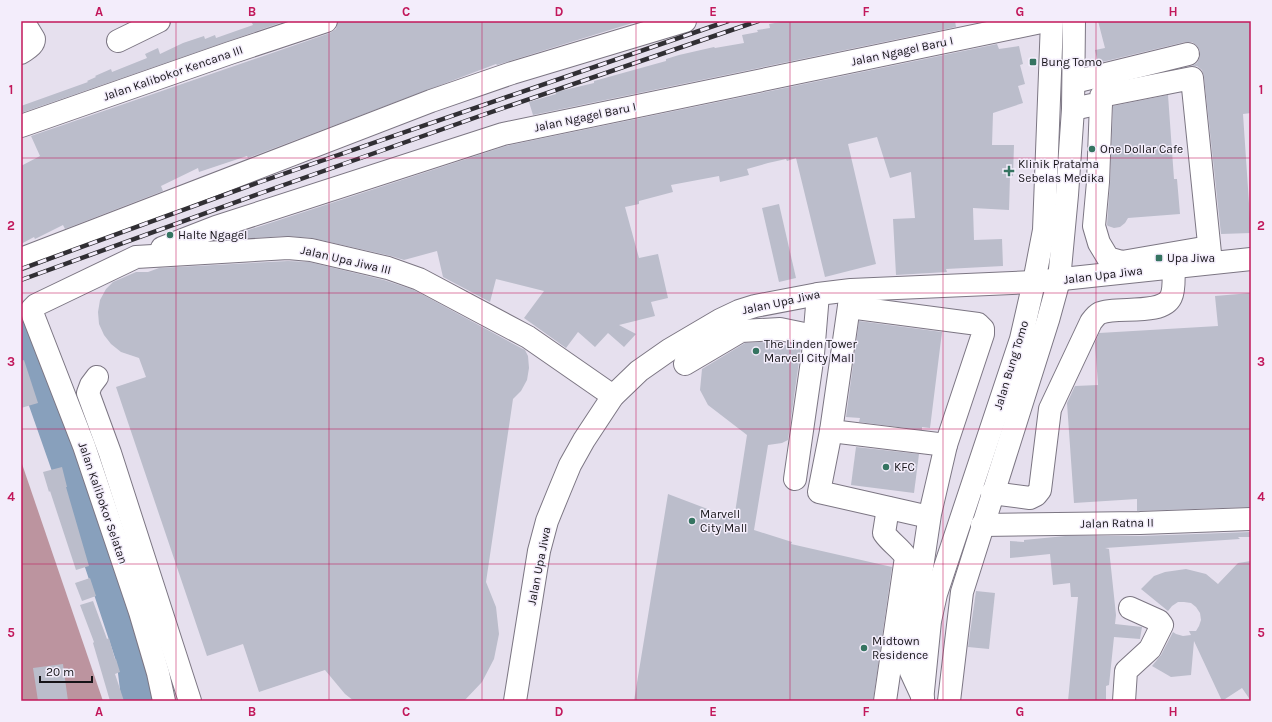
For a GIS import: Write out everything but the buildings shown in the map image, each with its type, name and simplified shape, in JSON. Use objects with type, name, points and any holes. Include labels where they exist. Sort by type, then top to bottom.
[{"type":"main road","points":[[21,53],[33,44],[34,41],[23,21]]},
{"type":"main road","points":[[118,41],[159,21]]},
{"type":"main road","name":"Jalan Kalibokor Kencana III","points":[[21,126],[230,52],[326,21]]},
{"type":"main road","points":[[21,259],[431,101],[512,73],[685,21]]},
{"type":"main road","name":"Jalan Ngagel Baru I","points":[[136,257],[216,227],[503,134],[1046,21]]},
{"type":"main road","name":"Jalan Bung Tomo","points":[[922,699],[930,621],[936,594],[1021,339],[1044,230],[1052,21]]},
{"type":"main road","name":"Jalan Bung Tomo","points":[[949,701],[962,592],[992,493],[1048,320],[1059,280],[1073,109],[1074,21]]},
{"type":"main road","points":[[1074,82],[1188,54]]},
{"type":"main road","points":[[1192,78],[1210,255],[1122,262],[1108,258],[1099,243],[1094,226],[1098,182],[1101,96],[1192,78]]},
{"type":"main road","points":[[1073,109],[1101,103]]},
{"type":"main road","name":"Jalan Upa Jiwa III","points":[[32,309],[36,305],[136,257],[180,253],[299,248],[388,268],[419,279],[528,337],[613,396]]},
{"type":"main road","name":"Jalan Upa Jiwa","points":[[515,701],[539,551],[547,522],[570,465],[584,440],[613,396],[639,371],[663,354],[720,320],[739,311],[755,306],[838,296],[1059,280],[1174,267],[1210,255],[1251,259]]},
{"type":"main road","points":[[992,493],[1030,498],[1036,495],[1040,490],[1050,409],[1091,322],[1100,314],[1106,312],[1156,307],[1164,304],[1170,298],[1173,290],[1174,267]]},
{"type":"main road","points":[[795,480],[813,354],[814,336],[838,296]]},
{"type":"main road","points":[[838,296],[821,385],[837,389],[831,431],[819,492],[929,517]]},
{"type":"main road","points":[[838,296],[978,324],[981,326],[983,334],[946,445],[929,517],[908,661],[922,699]]},
{"type":"main road","name":"Jalan Kalibokor Selatan","points":[[32,309],[84,446],[140,612],[158,673],[164,701]]},
{"type":"main road","points":[[685,364],[742,331],[780,329],[814,336]]},
{"type":"main road","points":[[97,377],[91,384],[88,393],[117,473],[190,701]]},
{"type":"main road","points":[[831,431],[946,445]]},
{"type":"main road","points":[[885,701],[906,557],[884,533],[888,508]]},
{"type":"main road","name":"Jalan Ratna II","points":[[982,525],[1140,523],[1251,519]]},
{"type":"main road","points":[[1124,701],[1126,671],[1150,649],[1162,625],[1159,621],[1130,608]]},
{"type":"shaded area","points":[[21,461],[103,701],[21,701]]},
{"type":"waterway","points":[[21,336],[89,530],[132,660],[137,701]]},
{"type":"railway","points":[[21,269],[257,183],[728,21]]},
{"type":"railway","points":[[21,280],[477,117],[758,21]]},
{"type":"place","name":"Bung Tomo","points":[[1033,62]]},
{"type":"place","name":"One Dollar Cafe","points":[[1092,149]]},
{"type":"place","name":"Klinik Pratama Sebelas Medika","points":[[1009,171]]},
{"type":"place","name":"Halte Ngagel","points":[[170,235]]},
{"type":"place","name":"Upa Jiwa","points":[[1159,258]]},
{"type":"place","name":"The Linden Tower Marvell City Mall","points":[[756,351]]},
{"type":"place","name":"KFC","points":[[886,467]]},
{"type":"place","name":"Marvell City Mall","points":[[692,521]]},
{"type":"place","name":"Midtown Residence","points":[[864,648]]}]
